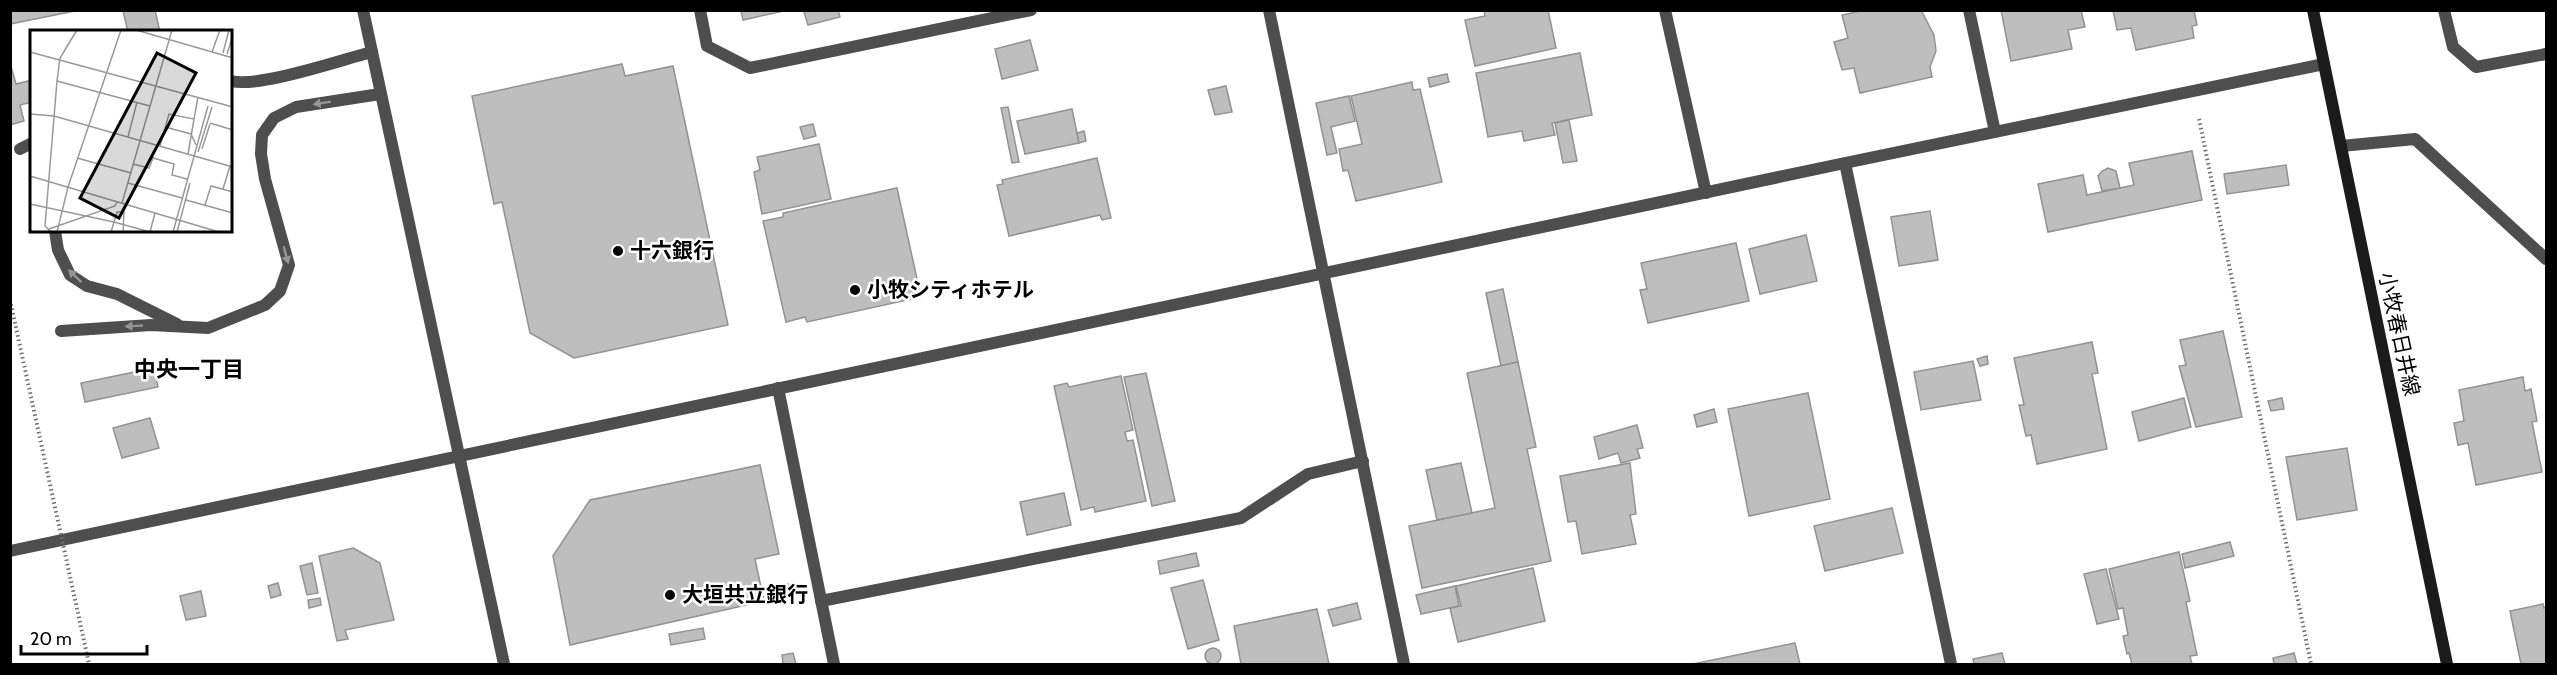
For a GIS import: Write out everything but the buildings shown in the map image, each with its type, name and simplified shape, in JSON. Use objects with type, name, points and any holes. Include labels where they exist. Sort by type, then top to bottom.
[{"type":"main road","name":"小牧春日井線","points":[[2313,10],[2446,664]]},
{"type":"street","points":[[363,10],[504,664]]},
{"type":"street","points":[[700,10],[707,46],[750,68],[1031,10]]},
{"type":"street","points":[[960,10],[963,24]]},
{"type":"street","points":[[1269,10],[1404,664]]},
{"type":"street","points":[[1665,10],[1706,193]]},
{"type":"street","points":[[1969,10],[1995,132]]},
{"type":"street","points":[[2444,10],[2453,47],[2476,67],[2547,54]]},
{"type":"street","points":[[232,81],[241,83],[267,80],[372,52]]},
{"type":"street","points":[[10,551],[2324,64]]},
{"type":"street","points":[[61,331],[151,325],[208,328],[266,305],[280,291],[289,265],[265,179],[261,154],[262,135],[274,118],[296,107],[380,94]]},
{"type":"street","points":[[2341,146],[2415,139],[2547,259]]},
{"type":"street","points":[[20,149],[30,144]]},
{"type":"street","points":[[1845,163],[1952,664]]},
{"type":"street","points":[[55,232],[58,250],[70,275],[87,286],[117,294],[183,327]]},
{"type":"street","points":[[778,388],[834,664]]},
{"type":"street","points":[[821,601],[1241,518],[1308,474],[1363,461]]},
{"type":"path","points":[[2194,90],[2311,664]]},
{"type":"path","points":[[10,300],[89,664]]},
{"type":"place","name":"十六銀行","points":[[618,251]]},
{"type":"place","name":"小牧シティホテル","points":[[855,290]]},
{"type":"place","name":"大垣共立銀行","points":[[670,595]]},
{"type":"district","name":"中央一丁目","points":[[189,369]]}]
